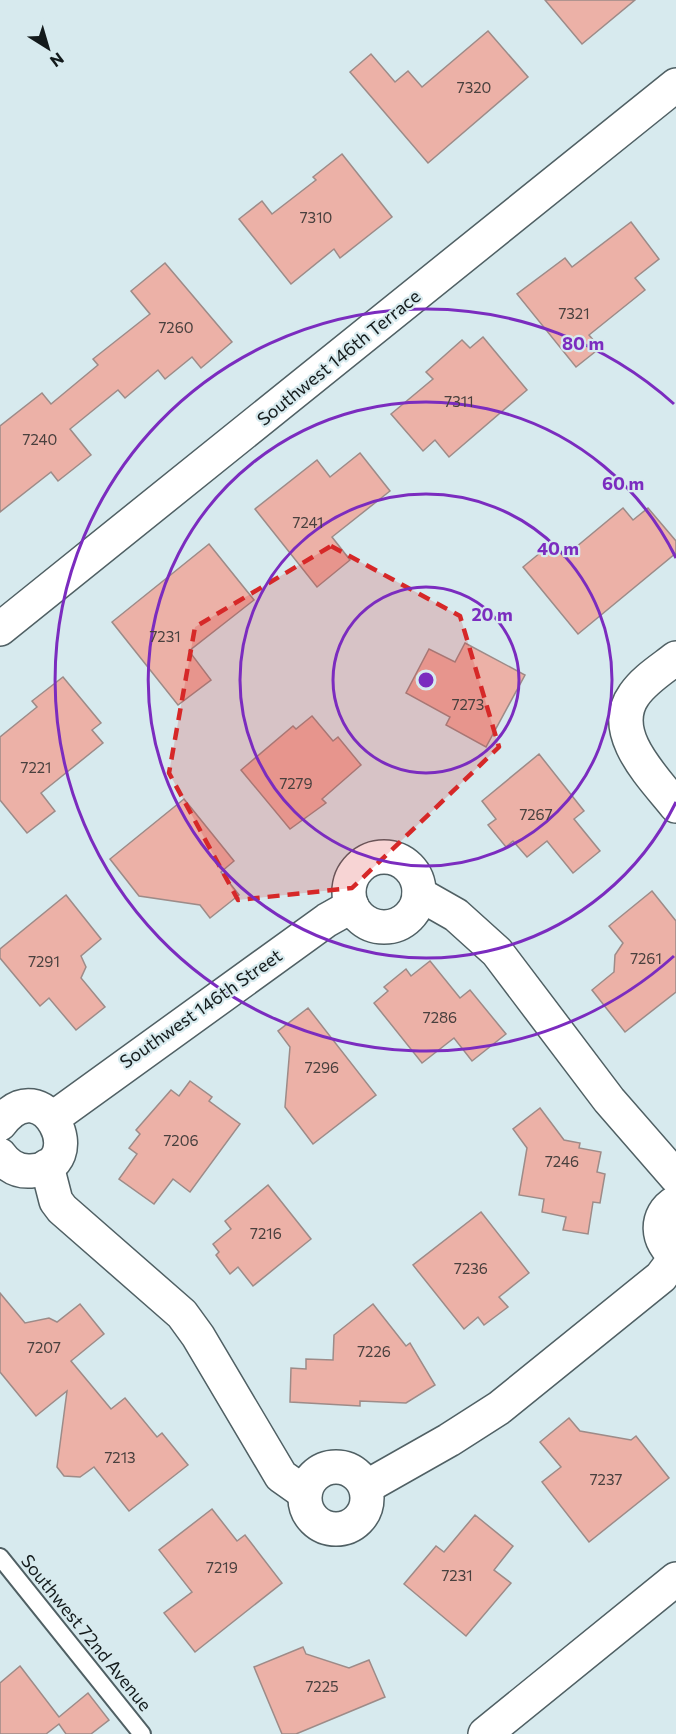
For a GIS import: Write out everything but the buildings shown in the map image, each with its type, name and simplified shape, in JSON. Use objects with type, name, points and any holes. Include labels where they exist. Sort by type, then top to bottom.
[{"type":"street","name":"Southwest 146th Terrace","points":[[0,629],[676,85]]},
{"type":"street","points":[[676,658],[642,685],[632,698],[626,727],[632,746],[676,806]]},
{"type":"street","points":[[373,859],[396,859],[406,864],[418,883],[419,894],[410,915],[390,926],[367,923],[352,906],[349,895],[351,883],[363,864],[373,859]]},
{"type":"street","points":[[419,894],[456,915],[491,946],[609,1100],[676,1177]]},
{"type":"street","name":"Southwest 146th Street","points":[[53,1118],[327,920],[352,906]]},
{"type":"street","points":[[0,1124],[14,1111],[23,1107],[34,1107],[53,1118],[59,1127],[60,1149],[47,1166],[25,1172],[7,1163],[0,1155]]},
{"type":"street","points":[[47,1166],[56,1201],[62,1209],[182,1314],[198,1336],[281,1476],[304,1493]]},
{"type":"street","points":[[366,1487],[449,1440],[499,1407],[661,1277],[676,1257],[662,1243],[660,1223],[664,1214],[676,1202]]},
{"type":"street","points":[[332,1467],[352,1471],[366,1487],[368,1498],[361,1518],[342,1529],[332,1529],[313,1521],[307,1512],[304,1493],[314,1475],[332,1467]]},
{"type":"street","points":[[485,1734],[676,1579]]},
{"type":"lane","name":"Southwest 72nd Avenue","points":[[0,1557],[142,1734]]},
{"type":"highlighted area","points":[[331,546],[460,616],[499,747],[352,888],[238,900],[169,773],[195,627]]}]
